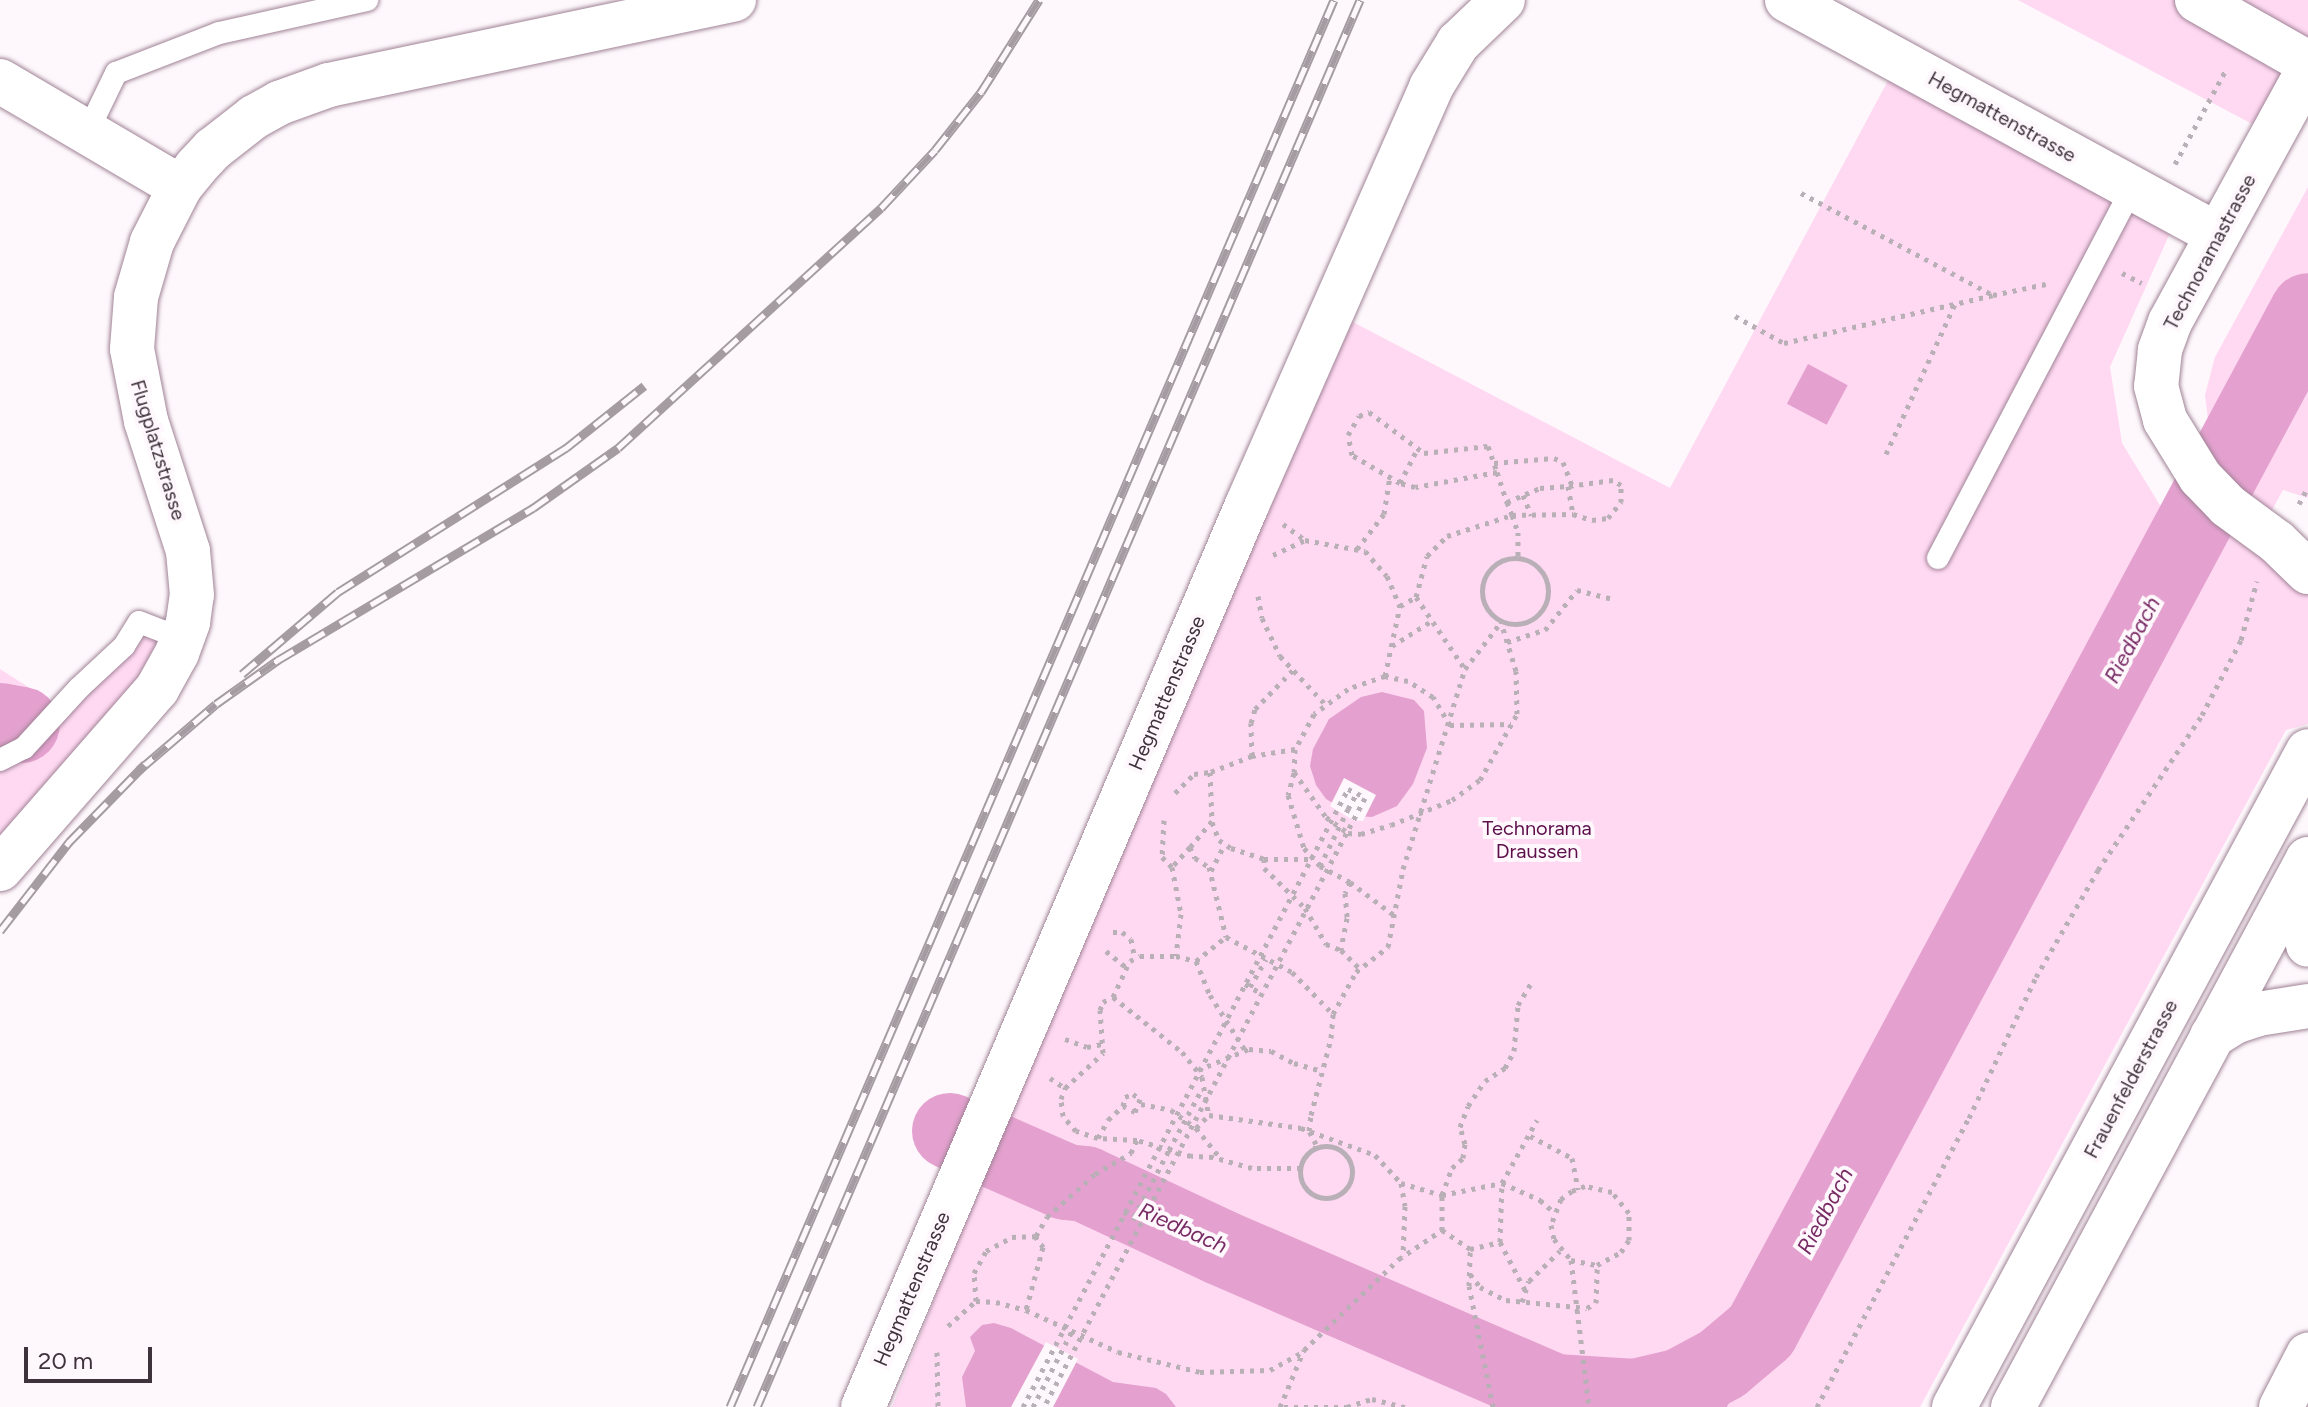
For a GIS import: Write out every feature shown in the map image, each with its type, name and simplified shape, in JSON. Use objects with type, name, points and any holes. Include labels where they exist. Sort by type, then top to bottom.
[{"type":"street","name":"Flugplatzstrasse","points":[[0,869],[144,706],[168,672],[183,639],[192,595],[188,551],[143,411],[132,349],[136,297],[145,263],[162,220],[180,187],[233,132],[279,103],[304,93],[355,79],[734,0]]},
{"type":"street","name":"Hegmattenstrasse","points":[[863,1407],[1347,273],[1431,87],[1458,43],[1503,0]]},
{"type":"street","name":"Hegmattenstrasse","points":[[1787,0],[2217,234]]},
{"type":"street","points":[[2197,0],[2308,63]]},
{"type":"street","name":"Technoramastrasse","points":[[2308,70],[2170,322],[2157,366],[2159,403],[2186,459],[2213,492],[2239,515],[2286,542],[2308,572]]},
{"type":"street","points":[[0,81],[180,187]]},
{"type":"street","name":"Frauenfelderstrasse","points":[[1954,1407],[2308,751]]},
{"type":"street","points":[[2308,859],[2302,902],[2308,945]]},
{"type":"street","points":[[2013,1407],[2308,859]]},
{"type":"street","points":[[2212,1036],[2234,1022],[2258,1014],[2308,1006]]},
{"type":"street","points":[[2281,1407],[2308,1355]]},
{"type":"lane","points":[[87,133],[116,73],[219,33],[367,0]]},
{"type":"lane","points":[[1938,558],[2086,275],[2144,194]]},
{"type":"lane","points":[[0,760],[24,748],[79,688],[124,646],[139,622],[183,639]]},
{"type":"path","points":[[2144,194],[2231,61]]},
{"type":"path","points":[[1801,193],[1993,295]]},
{"type":"path","points":[[1735,316],[1784,343],[1956,301],[2117,270],[2148,286]]},
{"type":"path","points":[[1886,454],[1956,301]]},
{"type":"path","points":[[1497,472],[1415,487],[1400,483],[1352,455],[1348,435],[1359,416],[1369,412],[1424,453],[1488,446],[1518,532],[1518,557]]},
{"type":"path","points":[[1400,483],[1417,449]]},
{"type":"path","points":[[1494,463],[1554,458],[1563,462],[1573,514]]},
{"type":"path","points":[[1356,550],[1384,514],[1390,475]]},
{"type":"path","points":[[1400,606],[1416,597],[1427,556],[1447,536],[1512,515],[1573,514],[1592,520],[1608,518],[1618,509],[1623,496],[1617,481],[1540,488],[1507,502]]},
{"type":"path","points":[[1817,1407],[1955,1146],[2036,977],[2098,870],[2208,702],[2241,640],[2308,487]]},
{"type":"path","points":[[1523,495],[1532,516]]},
{"type":"path","points":[[1267,558],[1305,540],[1365,551],[1387,576],[1400,606],[1385,676]]},
{"type":"path","points":[[1294,772],[1326,817],[1348,833],[1361,834],[1452,800],[1480,780],[1489,770],[1517,714],[1518,688],[1501,622],[1484,603],[1485,576],[1504,559],[1518,557],[1540,568],[1547,580],[1546,605],[1527,622],[1501,622]]},
{"type":"path","points":[[1256,589],[1262,618],[1280,656],[1325,704]]},
{"type":"path","points":[[1508,641],[1545,630],[1577,590],[1610,598]]},
{"type":"path","points":[[1416,597],[1465,669]]},
{"type":"path","points":[[1392,646],[1433,620]]},
{"type":"path","points":[[1301,1168],[1315,1150],[1316,1144],[1309,1131],[1333,1014],[1360,969],[1388,947],[1403,869],[1465,669],[1501,622]]},
{"type":"path","points":[[1252,756],[1251,723],[1255,709],[1293,670]]},
{"type":"path","points":[[1394,915],[1350,882],[1320,866],[1304,848],[1288,795],[1294,772],[1295,749],[1314,714],[1325,704],[1348,689],[1385,676],[1408,681],[1433,697],[1450,725]]},
{"type":"path","points":[[1450,725],[1511,724]]},
{"type":"path","points":[[1170,803],[1183,781],[1194,774],[1210,772],[1252,756],[1295,749]]},
{"type":"path","points":[[1210,772],[1212,821],[1219,840],[1264,859],[1314,859]]},
{"type":"path","points":[[1023,1407],[1124,1212],[1248,986],[1348,789],[1357,793],[1365,798],[1044,1407]]},
{"type":"path","points":[[1320,866],[1357,793]]},
{"type":"path","points":[[1165,812],[1160,843],[1164,862],[1172,867],[1181,914],[1176,956]]},
{"type":"path","points":[[1172,867],[1212,821]]},
{"type":"path","points":[[1211,872],[1225,844]]},
{"type":"path","points":[[1190,847],[1195,858],[1211,872],[1226,937],[1292,972],[1333,1014]]},
{"type":"path","points":[[1264,859],[1264,868],[1297,899],[1326,944],[1341,950],[1360,969]]},
{"type":"path","points":[[1341,950],[1347,918],[1345,893],[1350,882]]},
{"type":"path","points":[[1106,934],[1116,931],[1126,934],[1133,945],[1135,959]]},
{"type":"path","points":[[1196,961],[1226,937]]},
{"type":"path","points":[[1102,944],[1113,960],[1126,967]]},
{"type":"path","points":[[1196,961],[1176,956],[1135,959],[1126,967],[1113,997],[1103,1002],[1100,1010],[1103,1053],[1065,1088],[1060,1107],[1063,1116],[1076,1131],[1098,1138],[1137,1140],[1252,1168],[1301,1168]]},
{"type":"path","points":[[1248,986],[1266,959]]},
{"type":"path","points":[[1196,961],[1210,995],[1245,1050]]},
{"type":"path","points":[[1442,1230],[1442,1195],[1452,1168],[1463,1158],[1465,1144],[1460,1127],[1468,1106],[1485,1081],[1505,1068],[1514,1051],[1518,1005],[1533,980]]},
{"type":"path","points":[[1248,986],[1262,994]]},
{"type":"path","points":[[1113,997],[1182,1052],[1198,1070],[1209,1115]]},
{"type":"path","points":[[1057,1040],[1087,1047],[1102,1044]]},
{"type":"path","points":[[1198,1070],[1245,1050],[1271,1051],[1294,1063],[1322,1071]]},
{"type":"path","points":[[1050,1070],[1050,1080],[1065,1088]]},
{"type":"path","points":[[1192,1085],[1210,1093]]},
{"type":"path","points":[[1134,1217],[1202,1089]]},
{"type":"path","points":[[1098,1138],[1108,1120],[1123,1106],[1125,1097],[1133,1094],[1141,1104],[1171,1110],[1196,1128],[1222,1160]]},
{"type":"path","points":[[1123,1106],[1135,1112],[1141,1104]]},
{"type":"path","points":[[1196,1128],[1209,1115]]},
{"type":"path","points":[[1209,1115],[1309,1131],[1375,1155],[1401,1183],[1442,1195],[1502,1183],[1540,1200],[1554,1212]]},
{"type":"path","points":[[1525,1291],[1500,1242],[1502,1183],[1537,1120]]},
{"type":"path","points":[[1530,1136],[1572,1158],[1578,1189]]},
{"type":"path","points":[[1035,1236],[1047,1217],[1095,1174],[1131,1153],[1137,1140]]},
{"type":"path","points":[[1301,1168],[1308,1190],[1330,1198],[1349,1185],[1352,1169],[1345,1154],[1331,1147],[1315,1150]]},
{"type":"path","points":[[1345,1154],[1359,1149]]},
{"type":"path","points":[[1401,1183],[1405,1215],[1401,1258]]},
{"type":"path","points":[[1599,1187],[1612,1192],[1629,1213],[1629,1240],[1621,1252],[1597,1265],[1571,1260],[1560,1251],[1551,1225],[1561,1199],[1578,1189],[1599,1187]]},
{"type":"path","points":[[1124,1212],[1142,1222]]},
{"type":"path","points":[[976,1301],[1026,1310],[1118,1352],[1200,1372],[1270,1370],[1303,1351],[1401,1258],[1442,1230]]},
{"type":"path","points":[[1442,1230],[1470,1249],[1500,1242]]},
{"type":"path","points":[[938,1407],[939,1337],[976,1301],[974,1273],[986,1251],[1012,1237],[1035,1236]]},
{"type":"path","points":[[1026,1310],[1043,1247],[1035,1236]]},
{"type":"path","points":[[1470,1249],[1469,1286],[1493,1407]]},
{"type":"path","points":[[1522,1302],[1538,1270],[1560,1251]]},
{"type":"path","points":[[1571,1260],[1589,1407]]},
{"type":"path","points":[[1470,1273],[1480,1287],[1493,1295],[1522,1302],[1576,1308],[1596,1303],[1597,1265]]},
{"type":"path","points":[[1033,1407],[1072,1331]]},
{"type":"path","points":[[1303,1351],[1280,1407],[1348,1407],[1372,1399],[1405,1407]]},
{"type":"green space","points":[[2018,0],[2308,0],[2308,70],[2273,135]]},
{"type":"green space","name":"Technorama Draussen","points":[[1899,60],[2179,213],[2110,367],[2122,443],[2161,507],[2208,419],[2205,395],[2215,357],[2308,187],[2308,498],[2283,490],[2261,530],[2308,572],[2308,724],[2286,730],[1920,1407],[892,1407],[972,1202],[1349,320],[1670,488]]},
{"type":"green space","points":[[135,631],[183,639],[0,840],[0,760]]},
{"type":"green space","points":[[0,669],[36,692],[35,715],[0,744]]},
{"type":"shaded area","points":[[1808,364],[1848,385],[1827,425],[1787,404]]},
{"type":"shaded area","points":[[1382,692],[1414,700],[1424,711],[1427,748],[1413,784],[1397,806],[1372,817],[1355,816],[1326,799],[1316,785],[1310,766],[1313,749],[1329,719],[1361,697]]},
{"type":"shaded area","points":[[994,1323],[1011,1328],[1113,1382],[1156,1388],[1166,1394],[1176,1407],[966,1407],[962,1377],[975,1351],[970,1337],[982,1325]]},
{"type":"pier","points":[[1344,778],[1376,795],[1363,821],[1353,820],[1330,806]]},
{"type":"pier","points":[[1046,1342],[1078,1359],[1053,1407],[1011,1407]]},
{"type":"waterway","name":"Riedbach","points":[[950,1131],[1066,1182],[1085,1184],[1222,1248],[1555,1392],[1635,1397],[1681,1386],[1722,1364],[1761,1331],[2308,311]]},
{"type":"waterway","name":"Riedbach","points":[[0,721],[22,725]]},
{"type":"waterway","points":[[1720,1407],[1761,1331]]},
{"type":"railway","points":[[139,770],[216,704],[278,660],[533,508],[618,448],[881,208],[935,150],[981,92],[1039,0]]},
{"type":"railway","points":[[730,1407],[1334,0]]},
{"type":"railway","points":[[757,1407],[1360,0]]},
{"type":"railway","points":[[242,674],[338,592],[566,448],[644,386]]},
{"type":"railway","points":[[0,931],[69,842],[145,764]]}]
